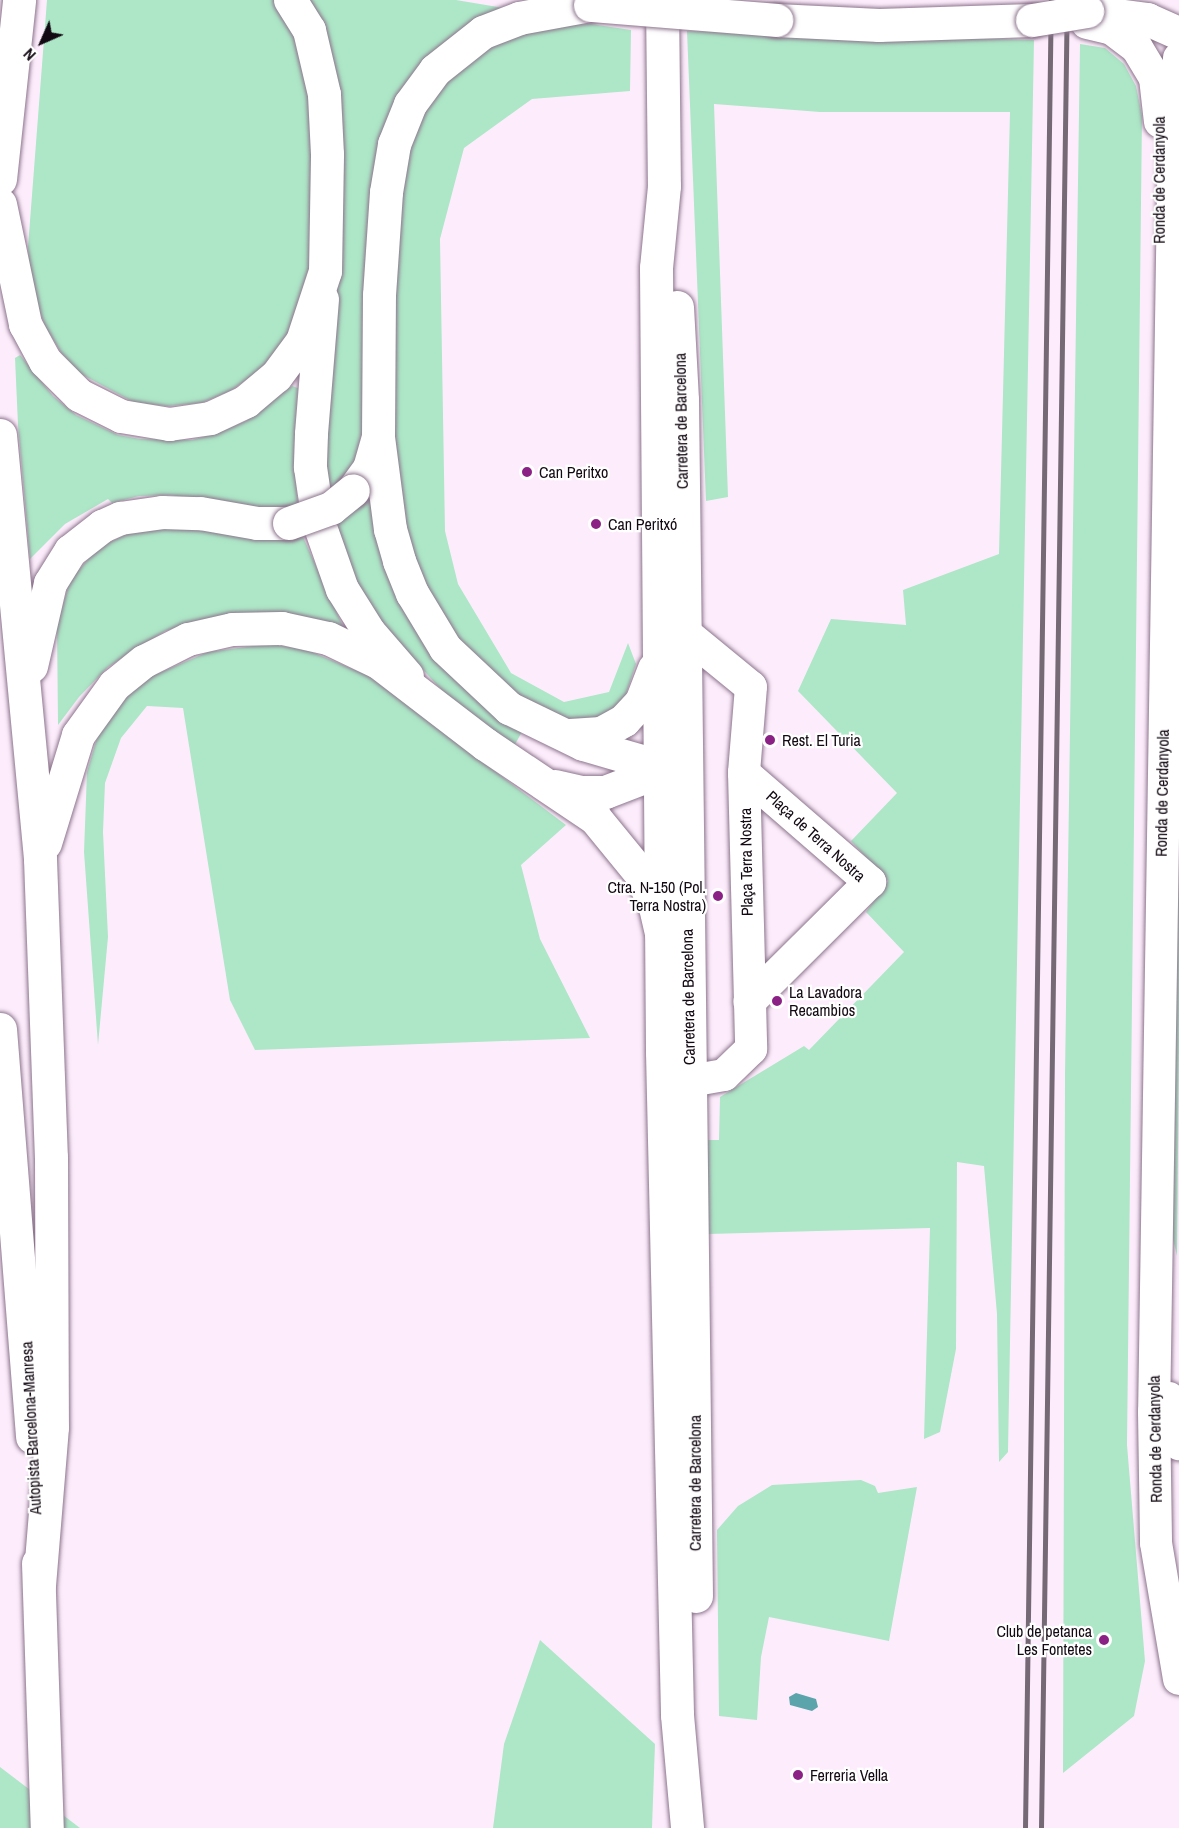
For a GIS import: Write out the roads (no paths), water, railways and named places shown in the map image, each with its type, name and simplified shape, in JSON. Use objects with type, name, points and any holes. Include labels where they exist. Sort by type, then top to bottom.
[{"type":"main road","points":[[0,179],[20,0]]},
{"type":"main road","points":[[290,0],[309,30],[324,94],[327,154],[325,271],[310,467],[318,521],[333,569],[354,610],[388,655],[432,700]]},
{"type":"main road","points":[[558,0],[590,5],[776,20],[879,25],[1087,17],[1147,19],[1179,33]]},
{"type":"main road","name":"Carretera de Barcelona","points":[[662,0],[664,186],[656,267],[672,641],[686,887],[696,1473],[697,1763],[687,1818]]},
{"type":"main road","points":[[590,5],[519,18],[483,32],[435,70],[410,104],[394,144],[386,192],[379,295],[378,437],[390,529],[412,593],[429,623],[451,655],[508,708],[557,734],[628,756],[660,771],[672,789],[676,848],[686,887]]},
{"type":"main road","name":"Carretera de Barcelona","points":[[664,186],[675,264],[682,400],[683,584],[672,641],[660,771],[668,1383],[679,1763],[687,1818]]},
{"type":"main road","points":[[0,204],[18,304],[39,352],[79,394],[100,408],[142,422],[170,424],[210,418],[261,390],[302,341],[325,271]]},
{"type":"main road","points":[[0,435],[18,645],[28,706],[40,859],[51,1158],[52,1427],[39,1586]]},
{"type":"main road","points":[[28,706],[32,658],[46,594],[59,565],[87,536],[120,518],[152,512],[200,513],[257,523],[289,523],[331,508],[353,490],[369,468],[378,437]]},
{"type":"main road","points":[[540,780],[580,792],[605,792],[660,771],[669,760],[673,744],[669,660],[673,620],[683,584]]},
{"type":"main road","points":[[40,859],[72,754],[89,715],[128,672],[188,639],[257,627],[306,632],[358,650],[432,700],[485,744],[595,818],[628,854],[648,890],[662,938]]},
{"type":"main road","points":[[557,734],[589,736],[624,720],[647,691],[672,641]]},
{"type":"main road","name":"Autopista Barcelona-Manresa","points":[[0,1029],[24,1323],[39,1586],[47,1828]]},
{"type":"main road","points":[[668,1383],[680,1415],[682,1451],[696,1473],[687,1487],[684,1503],[681,1568],[674,1589]]},
{"type":"street","name":"Ronda de Cerdanyola","points":[[1087,17],[1126,38],[1137,48],[1155,78],[1160,114],[1158,330],[1169,373]]},
{"type":"street","name":"Ronda de Cerdanyola","points":[[1177,1671],[1156,1542],[1156,1214],[1169,373],[1174,130],[1179,58]]},
{"type":"street","name":"Plaça Terra Nostra","points":[[672,641],[751,687],[744,773],[751,1049],[724,1075],[689,1081]]},
{"type":"street","name":"Plaça de Terra Nostra","points":[[744,773],[870,882],[749,1002]]},
{"type":"street","name":"Ronda de Cerdanyola","points":[[1156,1214],[1171,1256],[1170,1430],[1179,1444]]},
{"type":"street","name":"Ronda de Cerdanyola","points":[[1177,1671],[1170,1525],[1172,1483],[1179,1473]]},
{"type":"water","points":[[796,1693],[816,1699],[818,1707],[812,1711],[790,1705],[789,1697]]},
{"type":"railway","points":[[1025,1828],[1051,0]]},
{"type":"railway","points":[[1041,1828],[1067,0]]},
{"type":"place","name":"Can Peritxo","points":[[527,472]]},
{"type":"place","name":"Can Peritxó","points":[[596,524]]},
{"type":"place","name":"Rest. El Turia","points":[[770,740]]},
{"type":"place","name":"Ctra. N-150 (Pol. Terra Nostra)","points":[[718,896]]},
{"type":"place","name":"La Lavadora Recambios","points":[[777,1001]]},
{"type":"place","name":"Club de petanca Les Fontetes","points":[[1104,1640]]},
{"type":"place","name":"Ferreria Vella","points":[[798,1775]]}]
